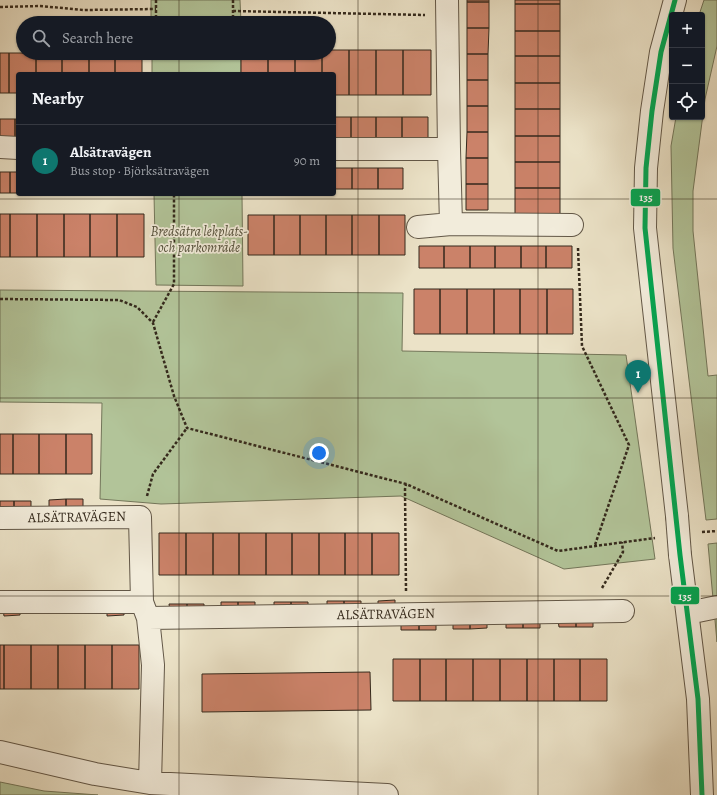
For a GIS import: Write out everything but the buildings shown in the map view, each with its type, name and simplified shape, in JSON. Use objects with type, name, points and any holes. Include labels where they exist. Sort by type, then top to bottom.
[{"type":"street","points":[[675,0],[661,52],[652,111],[646,168],[646,228],[680,555],[698,699],[702,795]]},
{"type":"street","points":[[447,8],[451,224]]},
{"type":"street","points":[[0,147],[16,148]]},
{"type":"street","points":[[336,149],[449,149]]},
{"type":"street","points":[[418,227],[451,224],[572,225]]},
{"type":"street","name":"ALSÄTRAVÄGEN","points":[[0,518],[140,516],[145,610],[152,644],[150,783]]},
{"type":"street","name":"ALSÄTRAVÄGEN","points":[[0,602],[145,610],[406,614],[623,611]]},
{"type":"street","points":[[688,614],[717,607]]},
{"type":"street","points":[[0,752],[96,774],[150,783],[387,795]]},
{"type":"path","points":[[156,0],[156,16]]},
{"type":"path","points":[[233,0],[233,16]]},
{"type":"path","points":[[0,7],[40,6],[84,10],[156,9]]},
{"type":"path","points":[[233,12],[447,8]]},
{"type":"path","points":[[153,323],[174,284],[174,196]]},
{"type":"path","points":[[572,225],[578,233],[582,346],[629,445],[595,545]]},
{"type":"path","points":[[0,299],[119,300],[137,307],[153,323],[174,396],[187,428]]},
{"type":"path","points":[[187,428],[406,484],[558,551],[652,538]]},
{"type":"path","points":[[140,516],[153,474],[187,428]]},
{"type":"path","points":[[406,484],[406,614]]},
{"type":"path","points":[[601,589],[623,552],[622,542]]},
{"type":"green space","points":[[151,0],[240,0],[241,16],[151,16]]},
{"type":"green space","points":[[704,0],[717,0],[717,46],[705,99],[705,12],[700,12]]},
{"type":"green space","points":[[152,60],[241,60],[241,72],[152,72]]},
{"type":"green space","points":[[675,120],[702,120],[693,191],[693,231],[708,376],[717,375],[717,519],[706,520],[673,248],[671,146]]},
{"type":"green space","name":"Bredsätra lekplats- och parkområde","points":[[154,196],[242,196],[243,286],[156,285]]},
{"type":"green space","points":[[0,290],[403,293],[402,351],[626,355],[655,559],[564,569],[401,496],[161,504],[100,499],[102,403],[0,402]]},
{"type":"green space","points":[[717,543],[717,642],[708,544]]},
{"type":"green space","points":[[0,782],[44,791],[98,795],[0,795]]},
{"type":"transit line","name":"135","points":[[675,0],[661,52],[652,111],[646,168],[645,228],[680,555],[698,699],[702,795]]},
{"type":"place","name":"Alsätravägen","points":[[638,393]]}]
